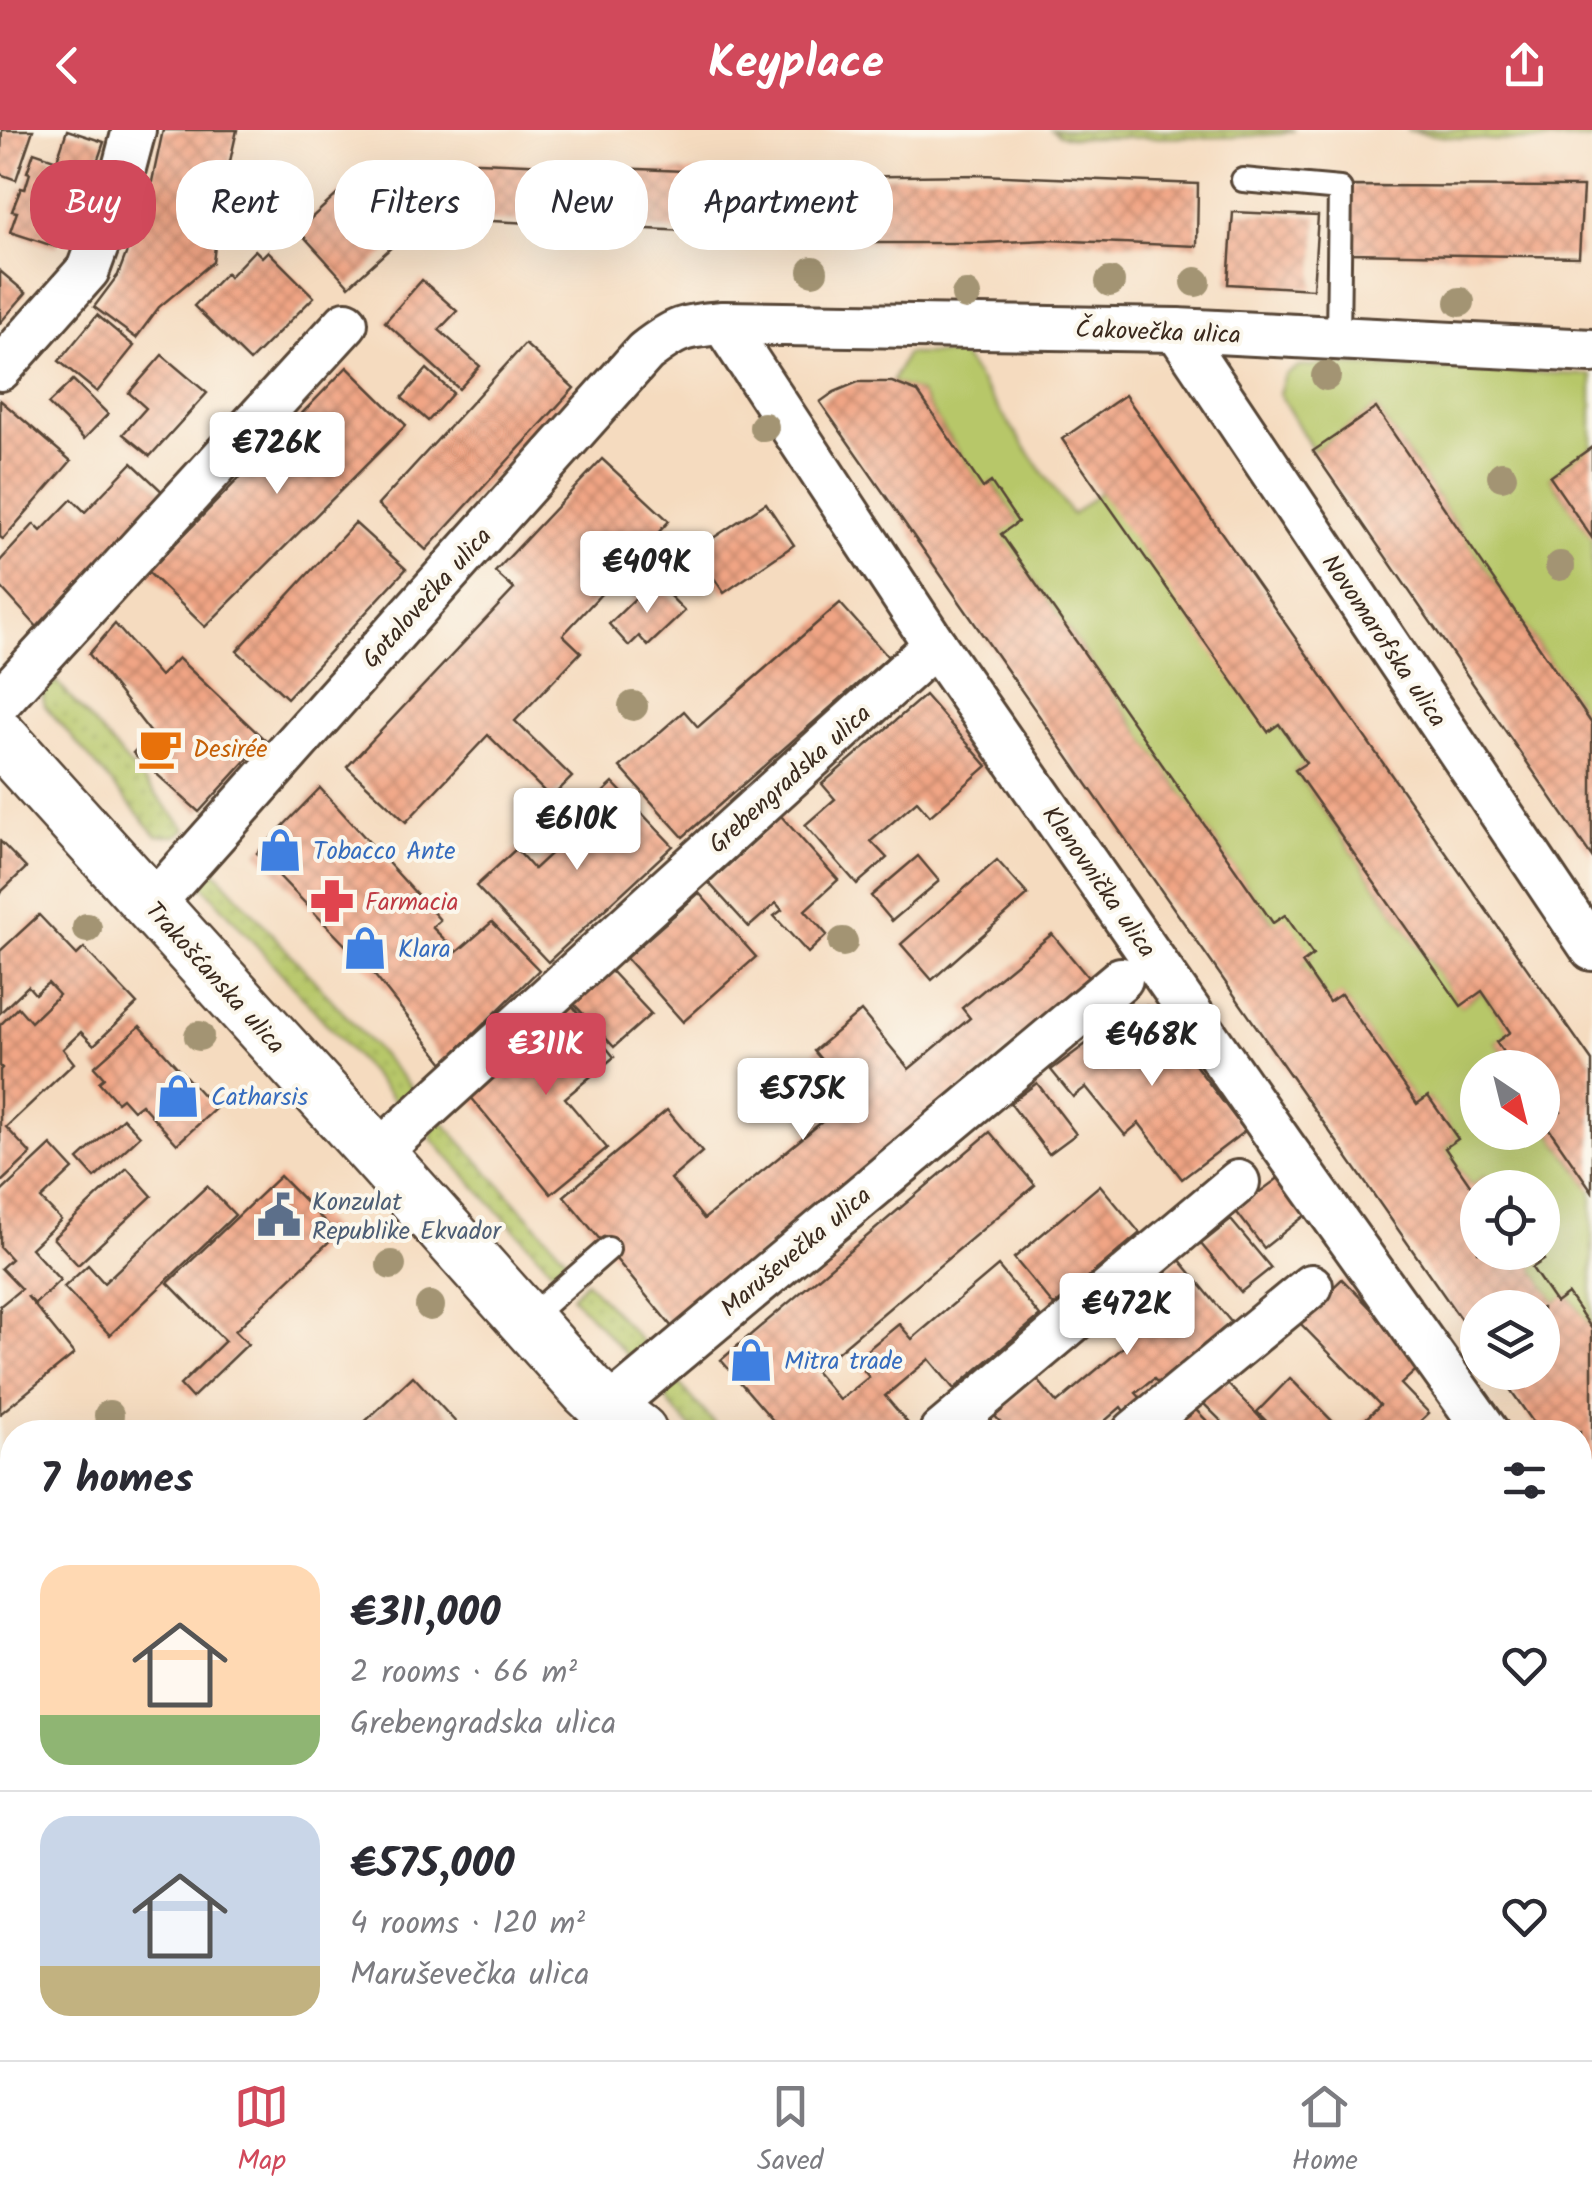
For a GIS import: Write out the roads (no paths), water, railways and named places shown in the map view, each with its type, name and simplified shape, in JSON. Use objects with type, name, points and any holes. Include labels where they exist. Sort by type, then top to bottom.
[{"type":"street","points":[[0,369],[88,270],[120,183],[134,130]]},
{"type":"street","points":[[0,701],[346,323]]},
{"type":"street","name":"Čakovečka ulica","points":[[723,323],[1177,330],[1592,351]]},
{"type":"street","name":"Klenovnička ulica","points":[[723,323],[935,645],[1477,1420]]},
{"type":"street","name":"Gotalovečka ulica","points":[[151,906],[645,352],[688,326],[723,323]]},
{"type":"street","name":"Novomarofska ulica","points":[[1177,330],[1592,949]]},
{"type":"street","name":"Grebengradska ulica","points":[[377,1154],[935,645]]},
{"type":"street","name":"Trakošćanska ulica","points":[[0,738],[588,1390],[622,1420]]},
{"type":"street","name":"Maruševečka ulica","points":[[624,1420],[1121,979]]},
{"type":"street","points":[[969,1420],[1238,1182]]},
{"type":"street","points":[[1149,1420],[1311,1286]]},
{"type":"lane","points":[[1243,180],[1340,189],[1338,338]]},
{"type":"lane","points":[[526,1322],[608,1249]]},
{"type":"place","name":"Desirée","points":[[160,748]]},
{"type":"place","name":"Tobacco Ante","points":[[280,850]]},
{"type":"place","name":"Farmacia","points":[[332,901]]},
{"type":"place","name":"Klara","points":[[365,948]]},
{"type":"place","name":"Catharsis","points":[[178,1096]]},
{"type":"place","name":"Konzulat Republike Ekvador","points":[[279,1215]]},
{"type":"place","name":"Mitra trade","points":[[751,1360]]}]
